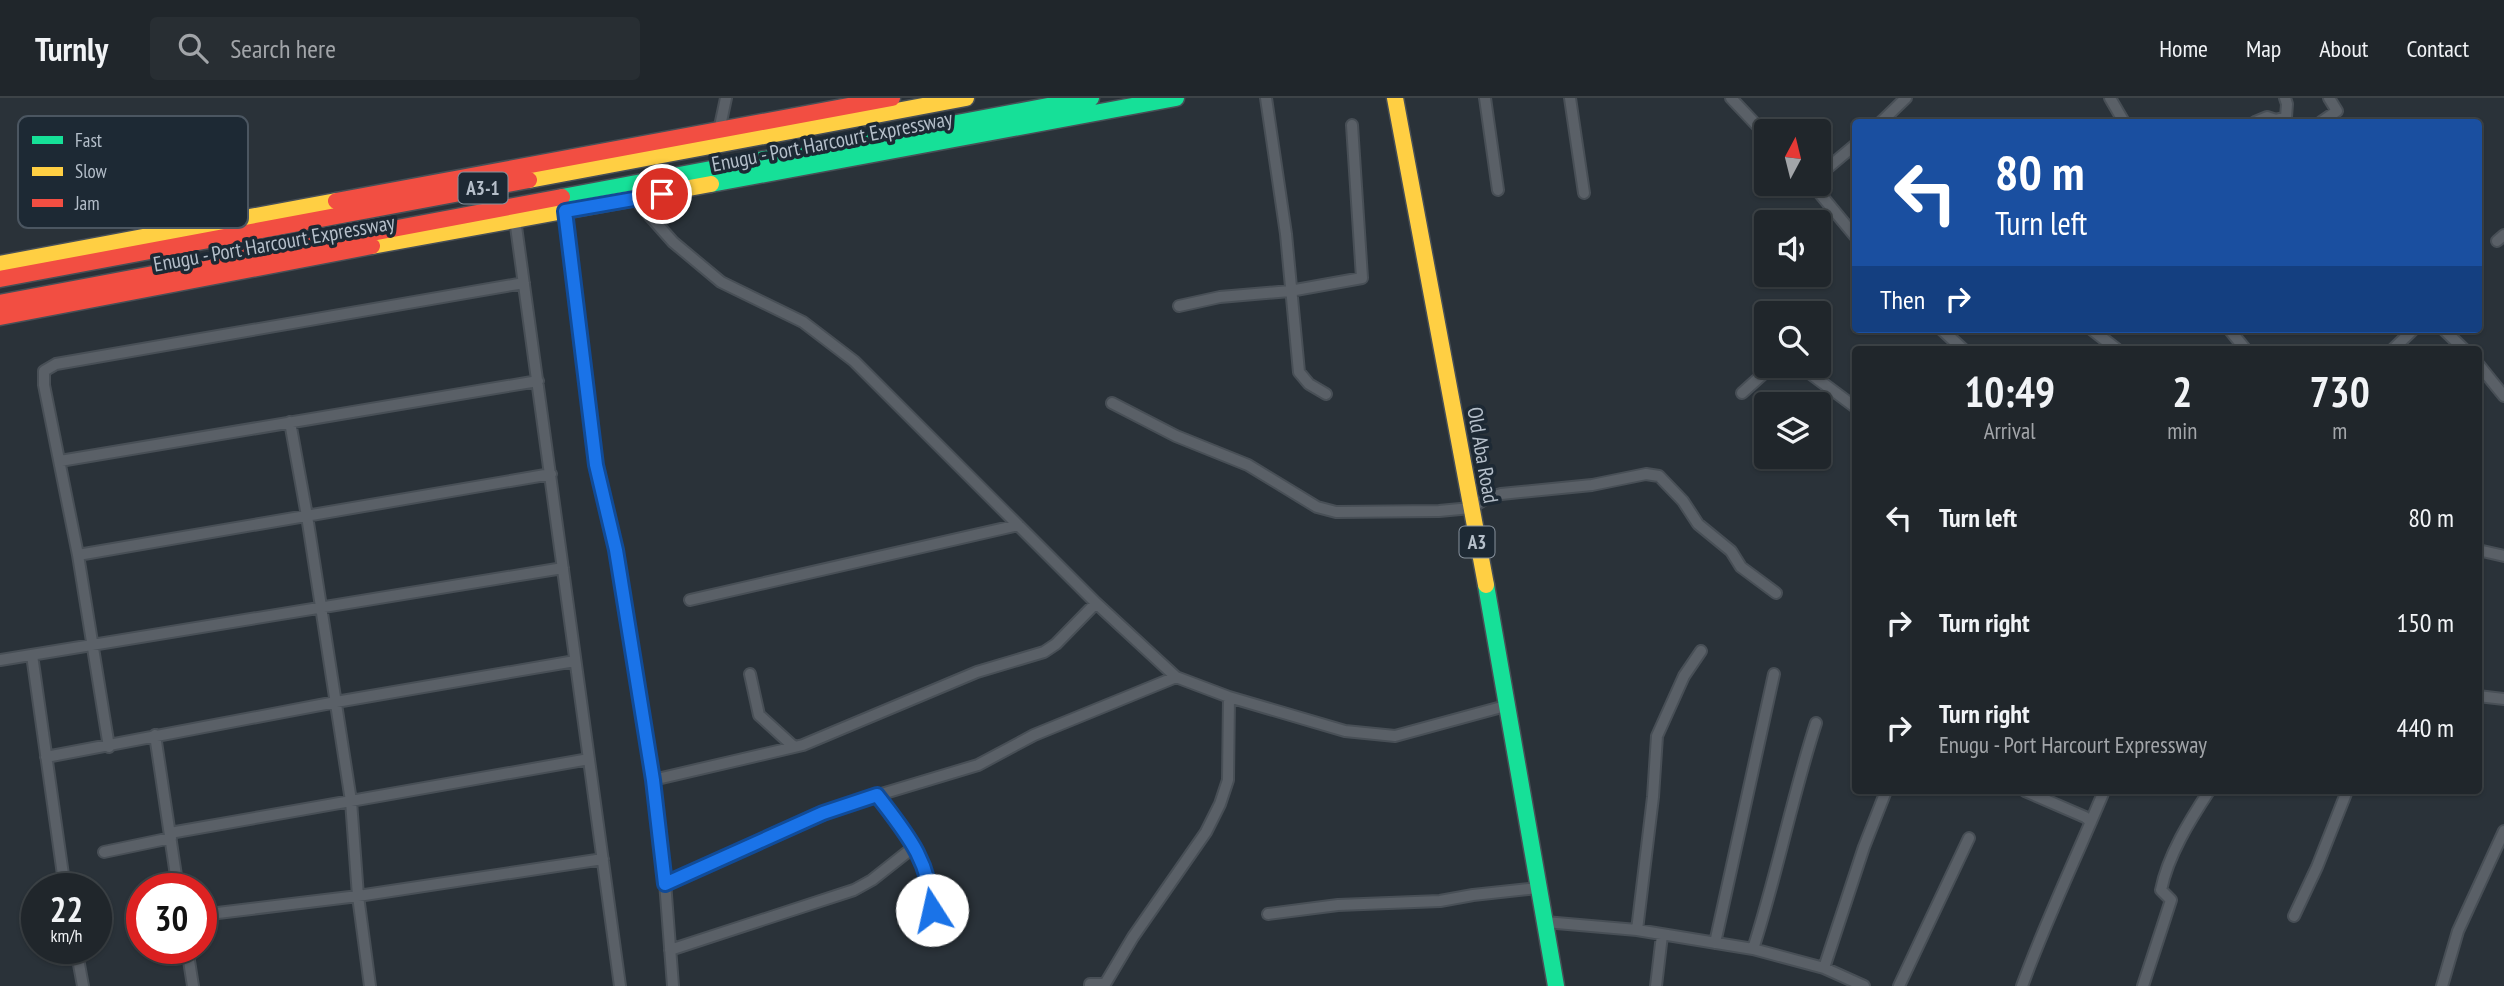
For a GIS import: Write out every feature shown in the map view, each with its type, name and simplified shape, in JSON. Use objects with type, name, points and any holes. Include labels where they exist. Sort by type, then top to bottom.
[{"type":"main road","name":"Enugu - Port Harcourt Expressway","points":[[248,218],[719,131],[826,104],[892,98]]},
{"type":"main road","name":"Enugu - Port Harcourt Expressway","points":[[0,279],[966,98]]},
{"type":"main road","name":"Enugu - Port Harcourt Expressway","points":[[0,303],[1091,98]]},
{"type":"main road","name":"Enugu - Port Harcourt Expressway","points":[[0,317],[1176,98]]},
{"type":"main road","name":"Old Aba Road","points":[[1394,100],[1509,705],[1556,986]]},
{"type":"main road","name":"Enugu - Port Harcourt Expressway","points":[[0,264],[195,228]]},
{"type":"main road","points":[[241,233],[246,257]]},
{"type":"street","points":[[719,131],[726,98]]},
{"type":"street","points":[[1266,98],[1286,234],[1299,372],[1309,384],[1326,394]]},
{"type":"street","points":[[1485,98],[1498,190]]},
{"type":"street","points":[[1570,98],[1584,193]]},
{"type":"street","points":[[1731,98],[1754,122]]},
{"type":"street","points":[[1884,119],[1906,98]]},
{"type":"street","points":[[2110,98],[2122,119]]},
{"type":"street","points":[[2279,119],[2286,117],[2285,98]]},
{"type":"street","points":[[2325,119],[2337,111],[2327,98]]},
{"type":"street","points":[[1179,306],[1220,297],[1290,291],[1362,278],[1352,125]]},
{"type":"street","points":[[1831,165],[1852,148]]},
{"type":"street","points":[[1822,196],[1852,232]]},
{"type":"street","points":[[635,198],[673,242],[721,282],[803,322],[854,361],[1096,603],[1176,677],[1229,697],[1345,731],[1395,736],[1509,705]]},
{"type":"street","points":[[565,211],[596,465],[616,550],[653,780],[674,986]]},
{"type":"street","points":[[515,219],[620,986]]},
{"type":"street","points":[[109,747],[94,646],[44,385],[44,372],[56,364],[524,283]]},
{"type":"street","points":[[1946,333],[1960,346]]},
{"type":"street","points":[[2096,333],[2113,346]]},
{"type":"street","points":[[2396,346],[2410,333]]},
{"type":"street","points":[[2447,333],[2461,346]]},
{"type":"street","points":[[2482,369],[2504,396]]},
{"type":"street","points":[[1742,393],[1759,378]]},
{"type":"street","points":[[1816,378],[1852,405]]},
{"type":"street","points":[[60,461],[538,381]]},
{"type":"street","points":[[1112,403],[1177,436],[1248,465],[1317,507],[1336,512],[1471,508],[1485,499],[1501,494],[1592,485],[1646,474],[1659,476],[1683,501],[1698,524],[1731,551],[1741,567],[1776,593]]},
{"type":"street","points":[[290,422],[351,801],[358,896],[370,986]]},
{"type":"street","points":[[78,555],[551,474]]},
{"type":"street","points":[[690,600],[1018,525]]},
{"type":"street","points":[[2482,551],[2504,556]]},
{"type":"street","points":[[0,660],[563,568]]},
{"type":"street","points":[[653,780],[803,745],[977,672],[1044,652],[1056,644],[1096,603]]},
{"type":"street","points":[[1637,930],[1653,797],[1657,736],[1684,676],[1701,651]]},
{"type":"street","points":[[32,655],[63,873]]},
{"type":"street","points":[[46,757],[336,702],[575,661]]},
{"type":"street","points":[[750,674],[759,715],[793,746]]},
{"type":"street","points":[[1715,943],[1774,674]]},
{"type":"street","points":[[665,884],[823,813],[978,765],[1034,735],[1176,677]]},
{"type":"street","points":[[2482,696],[2504,698]]},
{"type":"street","points":[[1090,986],[1105,984],[1133,937],[1206,832],[1220,804],[1228,780],[1229,697]]},
{"type":"street","points":[[1753,949],[1767,905],[1789,812],[1816,723]]},
{"type":"street","points":[[155,735],[176,873]]},
{"type":"street","points":[[104,852],[170,836],[351,801],[589,760]]},
{"type":"street","points":[[1824,968],[1864,847],[1885,794]]},
{"type":"street","points":[[2032,794],[2091,822]]},
{"type":"street","points":[[2022,986],[2038,942],[2103,794]]},
{"type":"street","points":[[2143,986],[2171,900],[2161,890],[2164,874],[2207,794]]},
{"type":"street","points":[[2294,916],[2346,794]]},
{"type":"street","points":[[877,795],[915,845],[931,889],[932,910]]},
{"type":"street","points":[[2442,986],[2458,931],[2504,831]]},
{"type":"street","points":[[1899,986],[1969,838]]},
{"type":"street","points":[[670,950],[854,890],[872,880],[915,845]]},
{"type":"street","points":[[217,913],[358,896],[603,859]]},
{"type":"street","points":[[1268,914],[1338,905],[1440,901],[1538,888]]},
{"type":"street","points":[[1545,922],[1637,930],[1753,949],[1824,968],[1859,985]]},
{"type":"street","points":[[1656,986],[1662,935]]},
{"type":"street","points":[[79,964],[83,986]]},
{"type":"street","points":[[190,964],[193,986]]},
{"type":"traffic: fast","points":[[562,197],[1091,98]]},
{"type":"traffic: fast","points":[[711,184],[1176,98]]},
{"type":"traffic: fast","points":[[1486,585],[1556,986]]},
{"type":"traffic: slow","points":[[529,180],[966,98]]},
{"type":"traffic: slow","points":[[1395,98],[1486,585]]},
{"type":"traffic: slow","points":[[372,246],[711,184]]},
{"type":"traffic: slow","points":[[248,218],[336,201]]},
{"type":"traffic: slow","points":[[0,264],[192,228]]},
{"type":"traffic: jam","points":[[336,201],[892,98]]},
{"type":"traffic: jam","points":[[0,279],[529,180]]},
{"type":"traffic: jam","points":[[0,303],[562,197]]},
{"type":"traffic: jam","points":[[0,317],[372,246]]},
{"type":"route","points":[[662,194],[565,211],[596,465],[616,550],[653,780],[665,884],[823,813],[877,795],[915,845],[931,889],[932,910]]}]
